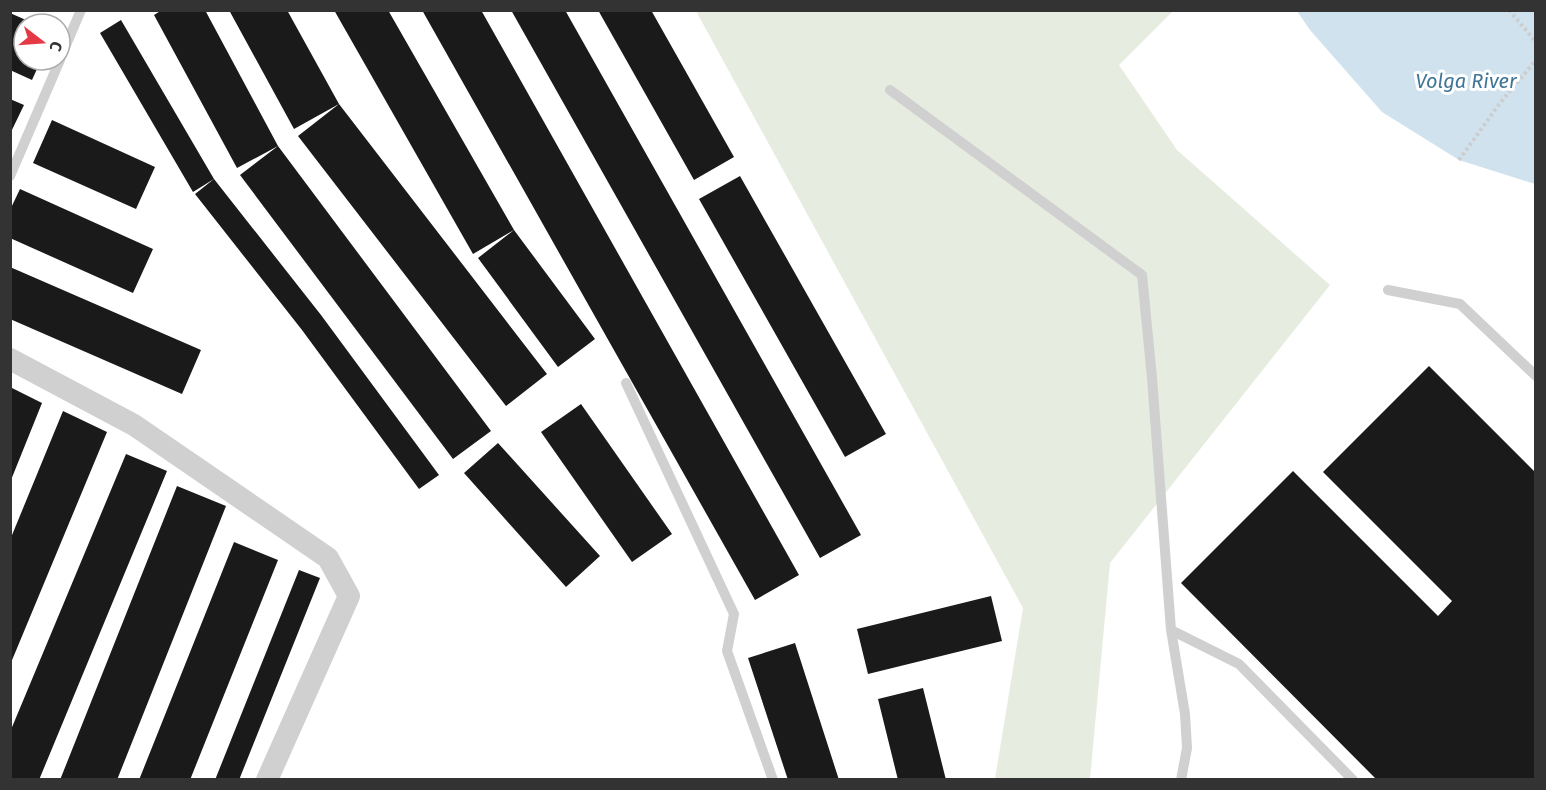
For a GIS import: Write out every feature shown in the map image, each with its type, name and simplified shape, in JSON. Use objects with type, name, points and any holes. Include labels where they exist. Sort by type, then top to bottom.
[{"type":"street","points":[[10,359],[134,425],[328,558],[349,596],[267,780]]},
{"type":"lane","points":[[72,31],[81,10]]},
{"type":"lane","points":[[10,176],[55,72]]},
{"type":"lane","points":[[890,90],[1142,275],[1171,630],[1185,714],[1187,748],[1181,780]]},
{"type":"lane","points":[[1388,290],[1460,304],[1536,376]]},
{"type":"lane","points":[[626,383],[734,614],[727,651],[773,780]]},
{"type":"lane","points":[[1171,630],[1239,664],[1353,780]]},
{"type":"path","points":[[1509,10],[1536,42]]},
{"type":"path","points":[[1458,160],[1500,103],[1536,60]]},
{"type":"shaded area","points":[[696,11],[1173,11],[1119,65],[1177,150],[1330,285],[1110,563],[1090,779],[995,779],[1023,608]]},
{"type":"water","name":"Volga River","points":[[1297,11],[1535,11],[1535,184],[1459,160],[1382,112],[1310,30]]},
{"type":"building","points":[[162,10],[205,10],[278,146],[237,168],[154,15]]},
{"type":"building","points":[[229,10],[287,10],[339,104],[294,129]]},
{"type":"building","points":[[334,10],[388,10],[514,230],[473,254]]},
{"type":"building","points":[[422,10],[481,10],[799,575],[755,600]]},
{"type":"building","points":[[511,10],[565,10],[861,535],[820,558]]},
{"type":"building","points":[[598,10],[651,10],[734,157],[694,180]]},
{"type":"building","points":[[10,13],[12,14],[12,71],[10,70]]},
{"type":"building","points":[[121,20],[214,179],[193,192],[100,33]]},
{"type":"building","points":[[14,72],[36,72],[32,80]]},
{"type":"building","points":[[10,99],[24,105],[10,134]]},
{"type":"building","points":[[339,104],[547,374],[506,406],[298,136]]},
{"type":"building","points":[[52,120],[155,167],[136,209],[33,163]]},
{"type":"building","points":[[278,146],[491,431],[453,459],[240,175]]},
{"type":"building","points":[[740,176],[886,434],[845,457],[699,199]]},
{"type":"building","points":[[214,179],[321,315],[439,475],[419,489],[302,330],[195,194]]},
{"type":"building","points":[[20,189],[153,249],[133,293],[10,238],[10,210]]},
{"type":"building","points":[[514,230],[595,339],[558,367],[478,258]]},
{"type":"building","points":[[10,267],[201,350],[182,394],[10,319]]},
{"type":"building","points":[[1429,366],[1536,473],[1536,780],[1377,780],[1181,583],[1293,471],[1438,616],[1452,601],[1323,472]]},
{"type":"building","points":[[10,387],[42,403],[11,480],[10,480]]},
{"type":"building","points":[[581,404],[672,534],[632,562],[541,432]]},
{"type":"building","points":[[63,411],[107,432],[10,665],[10,540]]},
{"type":"building","points":[[498,443],[600,556],[566,587],[464,473]]},
{"type":"building","points":[[126,454],[167,471],[39,780],[10,780],[10,732]]},
{"type":"building","points":[[177,486],[226,506],[117,780],[60,780]]},
{"type":"building","points":[[234,542],[278,560],[190,780],[139,780]]},
{"type":"building","points":[[299,570],[320,578],[239,780],[215,780]]},
{"type":"building","points":[[991,596],[1002,641],[868,674],[857,629]]},
{"type":"building","points":[[795,643],[839,780],[788,780],[748,658]]},
{"type":"building","points":[[923,688],[946,780],[898,780],[878,699]]}]
